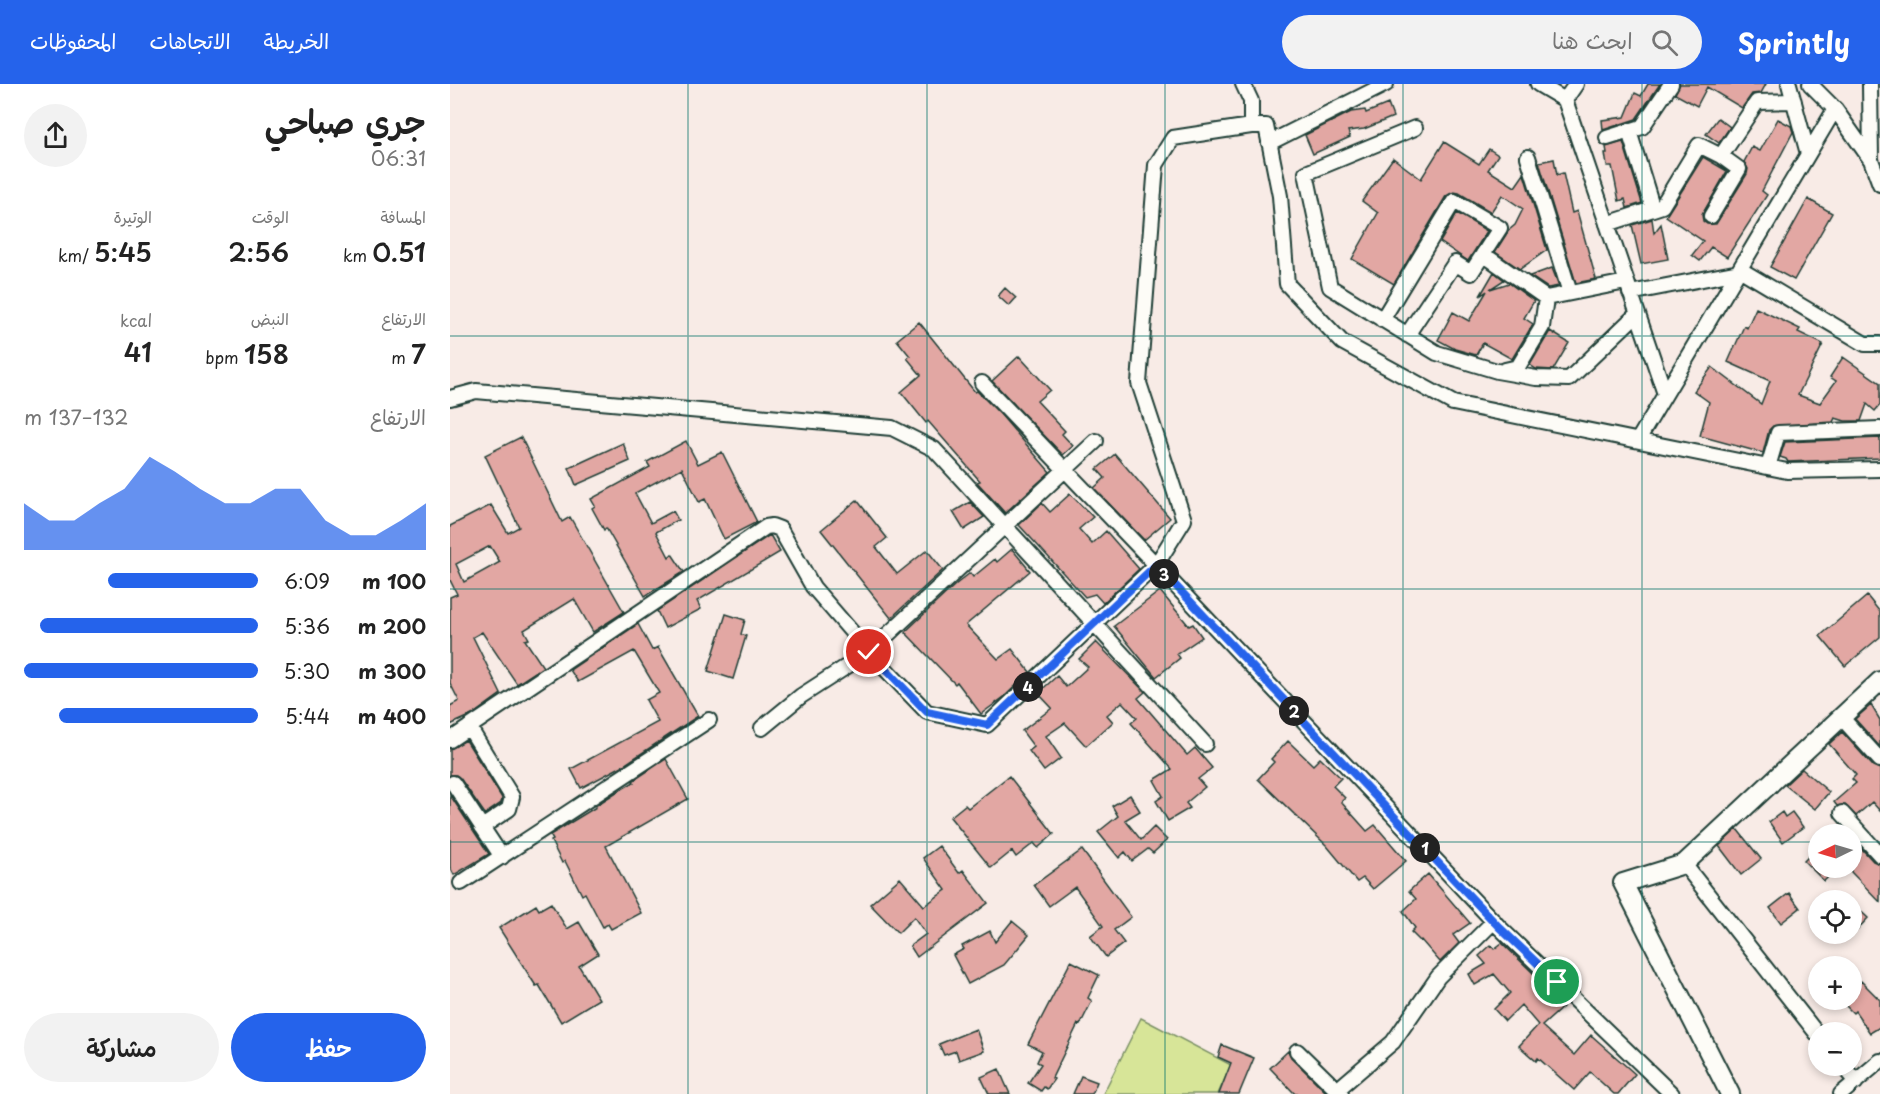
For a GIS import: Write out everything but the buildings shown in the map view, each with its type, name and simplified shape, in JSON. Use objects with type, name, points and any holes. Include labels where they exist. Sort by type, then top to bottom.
[{"type":"street","points":[[1243,84],[1251,101],[1251,126]]},
{"type":"street","points":[[1269,143],[1386,84]]},
{"type":"street","points":[[1538,84],[1565,100],[1665,394]]},
{"type":"street","points":[[1565,100],[1576,84]]},
{"type":"street","points":[[1607,138],[1642,127],[1671,84]]},
{"type":"street","points":[[1789,84],[1808,154]]},
{"type":"street","points":[[1810,84],[1835,109],[1871,160],[1880,184]]},
{"type":"street","points":[[1870,84],[1871,160]]},
{"type":"street","points":[[1721,156],[1757,102],[1794,101]]},
{"type":"street","points":[[1638,440],[1835,109]]},
{"type":"street","points":[[450,740],[769,526],[780,529],[813,587],[869,652],[927,712],[987,725],[1156,565],[1184,520],[1139,383],[1156,165],[1173,138],[1251,126],[1266,126],[1280,196],[1287,284],[1342,342],[1453,403],[1787,471],[1880,469]]},
{"type":"street","points":[[1415,128],[1306,173],[1330,287],[1437,353],[1497,371],[1536,378],[1569,379],[1637,314]]},
{"type":"street","points":[[1629,131],[1653,208]]},
{"type":"street","points":[[1607,224],[1662,206],[1699,146],[1721,156],[1739,169],[1711,216]]},
{"type":"street","points":[[1528,157],[1570,293]]},
{"type":"street","points":[[1382,320],[1454,201],[1500,228],[1471,273],[1455,263],[1407,335]]},
{"type":"street","points":[[1483,254],[1546,298],[1740,271],[1865,344],[1880,344]]},
{"type":"street","points":[[1497,371],[1518,368],[1542,327],[1546,298]]},
{"type":"street","points":[[982,383],[1494,921],[1672,1094]]},
{"type":"street","points":[[450,398],[476,391],[892,428],[934,449],[1205,744]]},
{"type":"street","points":[[1768,467],[1778,433],[1880,429]]},
{"type":"street","points":[[762,729],[801,696],[869,652],[1096,441]]},
{"type":"street","points":[[1730,1094],[1623,883],[1684,864],[1880,681]]},
{"type":"street","points":[[1841,717],[1880,760]]},
{"type":"street","points":[[461,883],[709,720]]},
{"type":"street","points":[[469,727],[512,797],[509,809],[482,827]]},
{"type":"street","points":[[453,783],[502,857]]},
{"type":"street","points":[[1842,813],[1880,855]]},
{"type":"street","points":[[1684,864],[1808,1022]]},
{"type":"street","points":[[1297,1051],[1339,1092],[1393,1042],[1438,977],[1494,921]]},
{"type":"street","points":[[1841,1094],[1880,1061]]},
{"type":"street","points":[[1851,1076],[1856,1082]]},
{"type":"green space","points":[[1141,1018],[1231,1065],[1218,1094],[1103,1094]]},
{"type":"route","points":[[869,652],[927,712],[987,725],[1156,565],[1499,927],[1557,982]]}]
